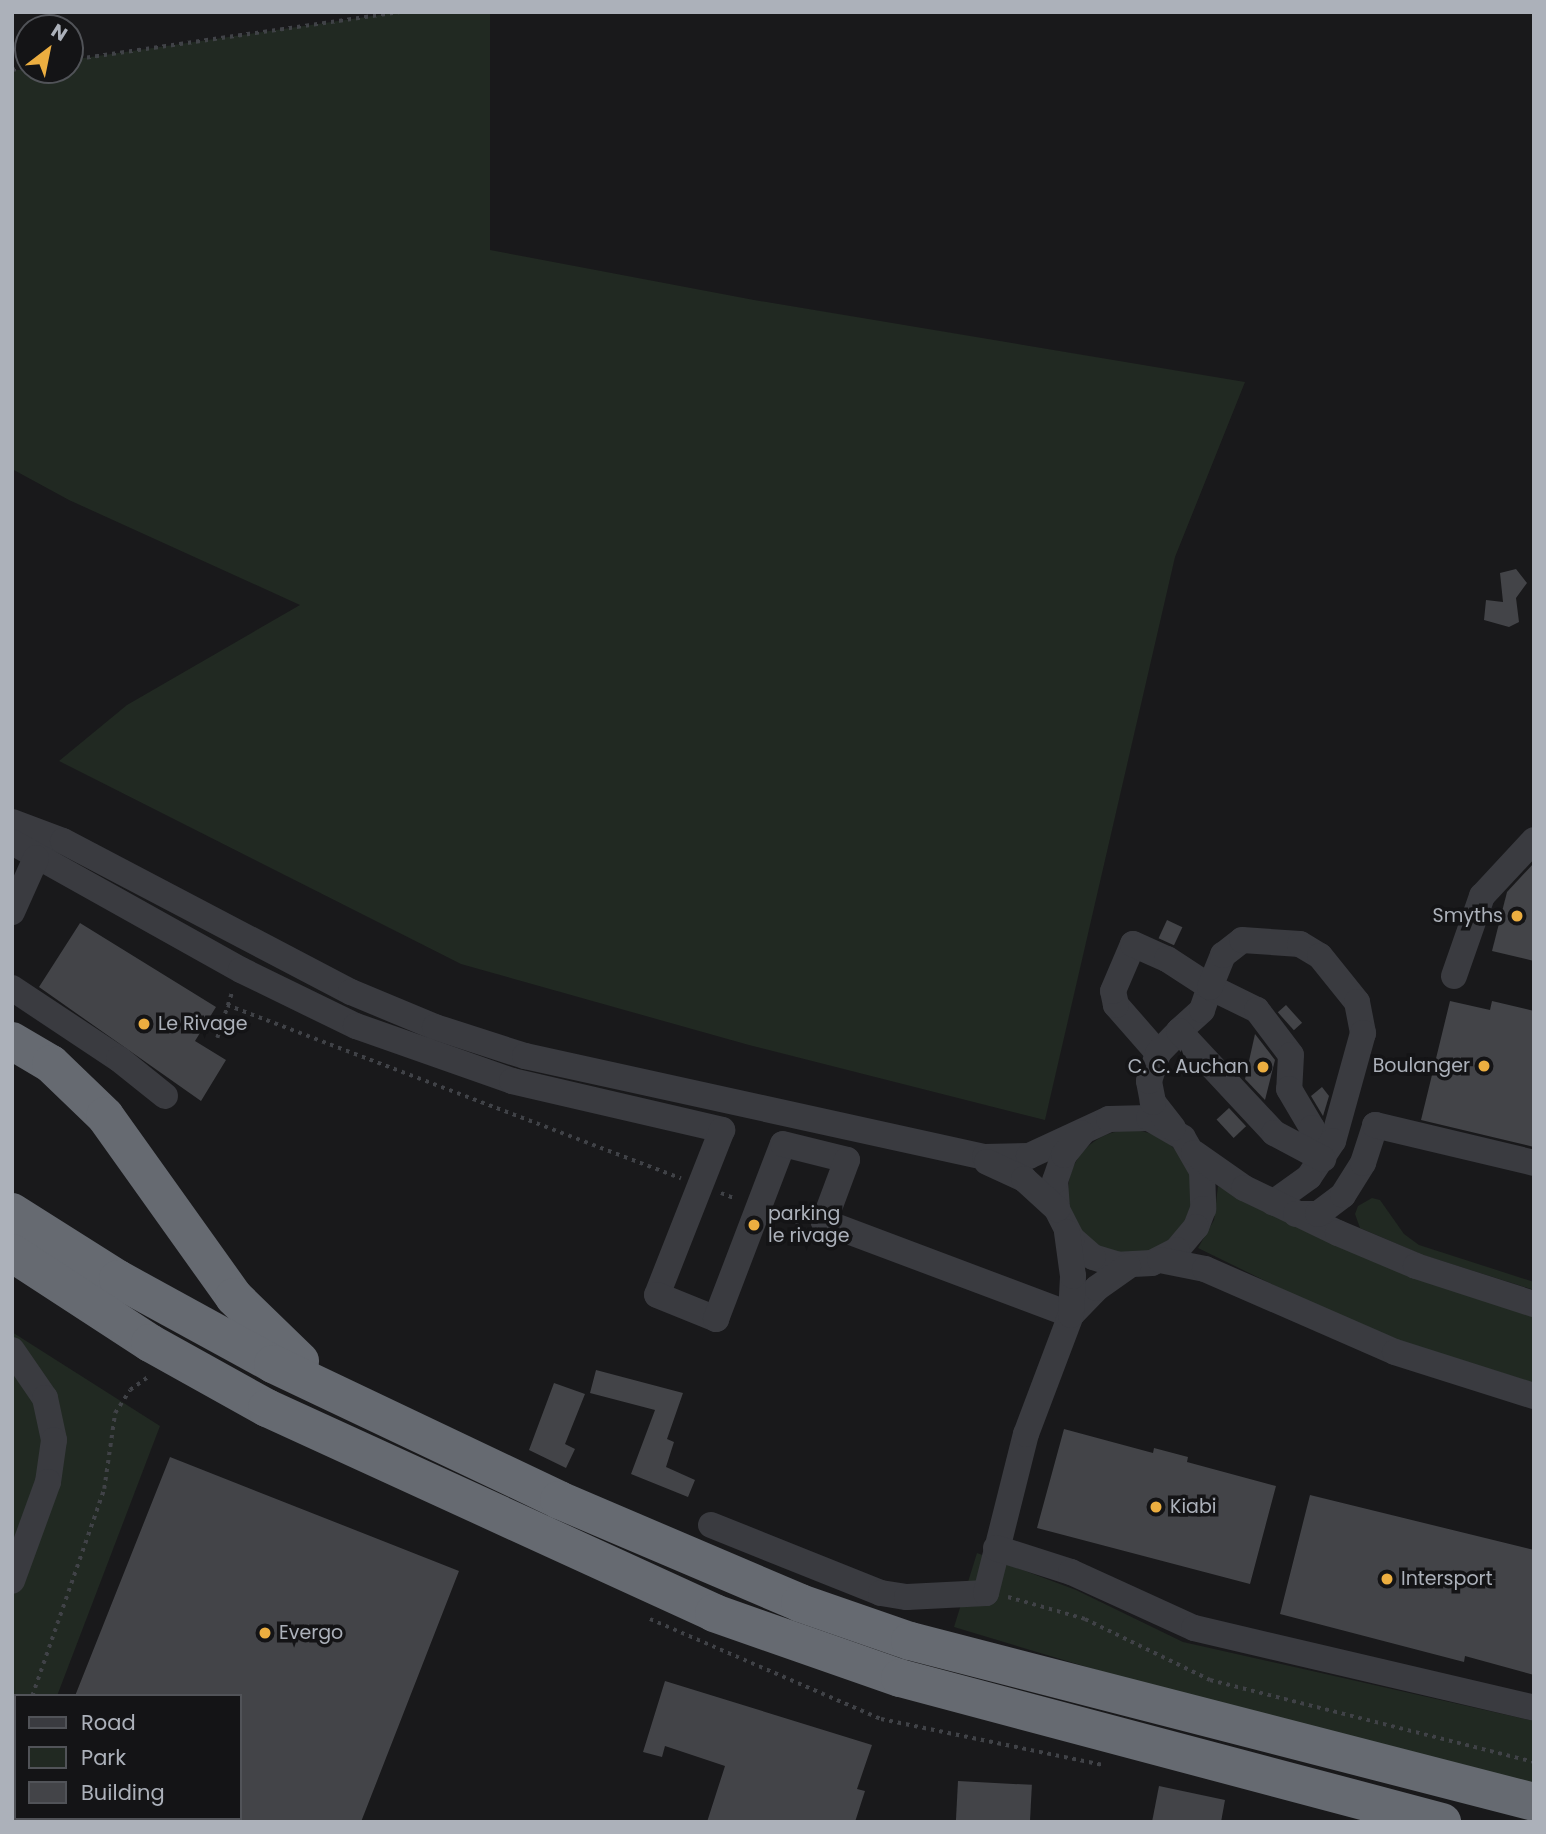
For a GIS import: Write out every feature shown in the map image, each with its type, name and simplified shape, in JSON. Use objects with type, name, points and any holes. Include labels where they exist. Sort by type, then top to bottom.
[{"type":"highway","points":[[12,1041],[51,1064],[105,1116],[234,1297],[270,1336],[317,1373],[410,1431]]},
{"type":"highway","points":[[12,1212],[167,1307],[410,1431],[658,1544],[860,1625],[1534,1802]]},
{"type":"highway","points":[[12,1253],[150,1343],[267,1408],[714,1613],[900,1678],[1442,1822]]},
{"type":"street","points":[[12,808],[63,841],[313,974],[458,1035],[574,1069],[965,1154],[1016,1174],[1093,1257],[1128,1266]]},
{"type":"street","points":[[12,822],[63,841]]},
{"type":"street","points":[[1454,976],[1482,896],[1534,840]]},
{"type":"street","points":[[12,842],[36,858],[240,970],[356,1026],[454,1063],[561,1094],[722,1130],[657,1295],[716,1319],[783,1144],[847,1160],[824,1222],[1071,1315]]},
{"type":"street","points":[[12,912],[36,858]]},
{"type":"street","points":[[1284,1208],[1298,1187],[1323,1159],[1363,1033],[1357,1002],[1310,949],[1253,937],[1231,946],[1218,963],[1202,1010],[1158,1054],[1150,1071],[1150,1092],[1176,1132],[1194,1153],[1284,1208],[1416,1266],[1534,1304]]},
{"type":"street","points":[[1158,1054],[1116,1005],[1113,990],[1133,944],[1167,959],[1210,987],[1257,1010],[1291,1055],[1289,1089],[1312,1128],[1323,1159]]},
{"type":"street","points":[[12,988],[119,1059],[165,1096]]},
{"type":"street","points":[[1179,1031],[1274,1133],[1323,1159]]},
{"type":"street","points":[[965,1154],[1029,1156],[1082,1133],[1099,1122],[1129,1116],[1149,1118],[1176,1132]]},
{"type":"street","points":[[1284,1208],[1318,1214],[1343,1195],[1363,1163],[1375,1125],[1534,1163]]},
{"type":"street","points":[[711,1525],[881,1593],[907,1597],[985,1593],[1033,1411],[1071,1315],[1073,1276],[1062,1221],[1060,1163],[1082,1133]]},
{"type":"street","points":[[1160,1260],[1184,1243],[1203,1209],[1204,1180],[1194,1153]]},
{"type":"street","points":[[1071,1315],[1097,1288],[1128,1266],[1160,1260],[1205,1269],[1395,1352],[1534,1396]]},
{"type":"street","points":[[12,1350],[45,1398],[54,1440],[48,1482],[12,1581]]},
{"type":"street","points":[[996,1548],[1071,1572],[1194,1628],[1534,1708]]},
{"type":"path","points":[[84,58],[400,12]]},
{"type":"path","points":[[217,1038],[240,970]]},
{"type":"path","points":[[227,1005],[809,1227]]},
{"type":"path","points":[[33,1694],[104,1489],[113,1421],[136,1384]]},
{"type":"path","points":[[985,1593],[1058,1608],[1210,1680],[1534,1762]]},
{"type":"path","points":[[881,1719],[1110,1766]]},
{"type":"green space","points":[[400,12],[490,12],[490,250],[754,300],[1245,382],[1175,557],[1045,1120],[749,1045],[461,964],[59,761],[127,705],[300,605],[69,500],[12,469],[12,70],[14,84],[84,84],[84,58]]},
{"type":"green space","points":[[1130,1130],[1154,1134],[1174,1148],[1188,1168],[1192,1192],[1188,1216],[1174,1236],[1154,1250],[1130,1254],[1106,1250],[1086,1236],[1072,1216],[1068,1192],[1072,1168],[1086,1148],[1106,1134]]},
{"type":"green space","points":[[1218,1186],[1278,1216],[1534,1315],[1534,1383],[1407,1343],[1327,1311],[1198,1248],[1214,1220]]},
{"type":"green space","points":[[1372,1198],[1380,1200],[1404,1234],[1419,1245],[1534,1282],[1534,1290],[1423,1255],[1360,1228],[1355,1214],[1358,1206]]},
{"type":"green space","points":[[12,1332],[160,1426],[58,1694],[14,1694],[12,1815]]},
{"type":"green space","points":[[977,1553],[1076,1590],[1183,1642],[1534,1721],[1534,1785],[1177,1694],[954,1627]]},
{"type":"building","points":[[1516,569],[1527,583],[1516,598],[1519,622],[1509,627],[1484,620],[1486,600],[1503,602],[1500,573]]},
{"type":"building","name":"Smyths","points":[[1534,863],[1534,961],[1492,951],[1507,892]]},
{"type":"building","points":[[1167,920],[1182,927],[1174,945],[1159,938]]},
{"type":"building","name":"Le Rivage","points":[[80,923],[216,1007],[195,1041],[226,1060],[201,1101],[39,987]]},
{"type":"building","name":"Boulanger","points":[[1450,1001],[1490,1010],[1492,1001],[1534,1011],[1534,1147],[1421,1120]]},
{"type":"building","points":[[1286,1005],[1302,1023],[1294,1030],[1278,1012]]},
{"type":"building","points":[[1255,1034],[1275,1060],[1265,1100],[1245,1079]]},
{"type":"building","points":[[1322,1087],[1329,1096],[1323,1116],[1311,1096]]},
{"type":"building","points":[[1229,1108],[1246,1126],[1234,1138],[1217,1120]]},
{"type":"building","points":[[596,1370],[683,1393],[667,1439],[674,1442],[666,1467],[695,1480],[688,1497],[631,1474],[655,1410],[590,1393]]},
{"type":"building","points":[[554,1383],[585,1394],[565,1444],[575,1449],[566,1468],[529,1450]]},
{"type":"building","name":"Kiabi","points":[[1064,1429],[1153,1453],[1154,1448],[1188,1457],[1187,1462],[1276,1486],[1250,1584],[1037,1528]]},
{"type":"building","name":"Evergo","points":[[170,1457],[459,1571],[361,1822],[240,1822],[242,1694],[76,1694]]},
{"type":"building","name":"Intersport","points":[[1310,1495],[1534,1550],[1534,1675],[1465,1656],[1464,1662],[1280,1614]]},
{"type":"building","points":[[665,1681],[872,1745],[857,1789],[865,1791],[855,1822],[707,1822],[725,1766],[665,1746],[662,1757],[643,1752]]},
{"type":"building","points":[[958,1781],[1032,1785],[1030,1822],[956,1822]]},
{"type":"building","points":[[1159,1786],[1225,1800],[1221,1822],[1152,1822]]},
{"type":"place","name":"Smyths","points":[[1517,916]]},
{"type":"place","name":"Le Rivage","points":[[144,1024]]},
{"type":"place","name":"Boulanger","points":[[1484,1066]]},
{"type":"place","name":"C. C. Auchan","points":[[1263,1067]]},
{"type":"place","name":"parking le rivage","points":[[754,1225]]},
{"type":"place","name":"Kiabi","points":[[1156,1507]]},
{"type":"place","name":"Intersport","points":[[1387,1579]]},
{"type":"place","name":"Evergo","points":[[265,1633]]}]
